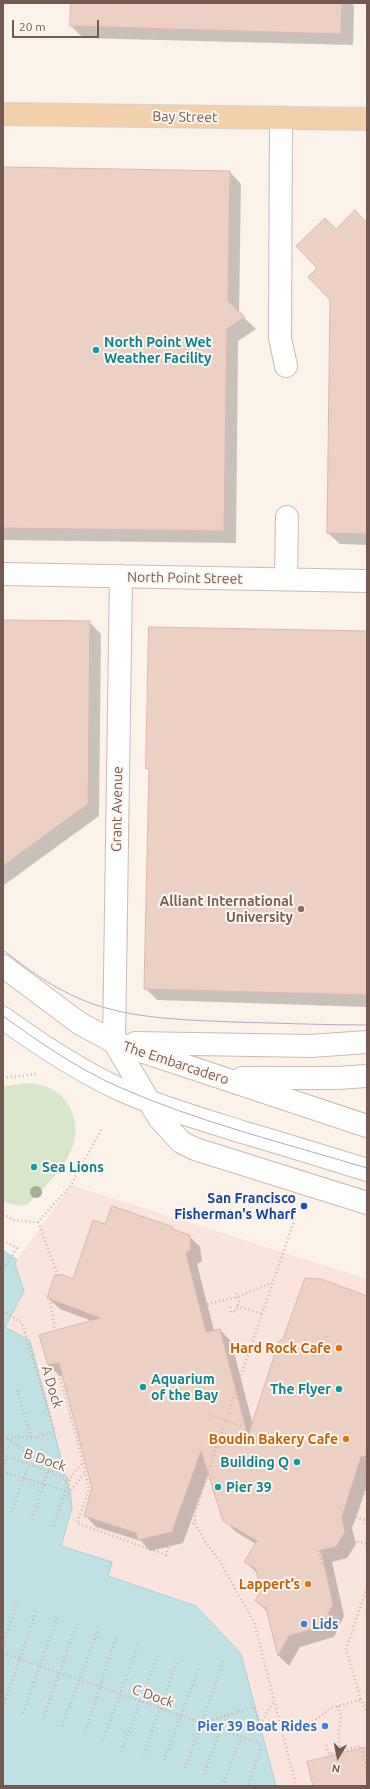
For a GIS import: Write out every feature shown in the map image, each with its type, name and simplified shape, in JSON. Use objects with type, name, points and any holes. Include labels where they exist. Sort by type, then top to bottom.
[{"type":"main road","name":"Bay Street","points":[[3,114],[367,119]]},
{"type":"street","points":[[281,118],[280,338],[286,366]]},
{"type":"street","points":[[286,579],[287,517]]},
{"type":"street","name":"North Point Street","points":[[3,574],[367,581]]},
{"type":"street","name":"Grant Avenue","points":[[114,1042],[121,576]]},
{"type":"street","name":"The Embarcadero","points":[[3,966],[79,1023],[114,1042],[367,1126]]},
{"type":"street","points":[[3,1018],[25,1034],[93,1075],[149,1101],[215,1124],[367,1170]]},
{"type":"street","points":[[114,1042],[311,1046],[367,1042]]},
{"type":"street","points":[[114,1042],[159,1118],[181,1142],[194,1149],[367,1203]]},
{"type":"street","points":[[217,1076],[278,1079],[367,1076]]},
{"type":"path","points":[[3,1078],[41,1074]]},
{"type":"path","points":[[38,1222],[71,1185],[101,1130]]},
{"type":"path","points":[[3,1214],[13,1220],[38,1222]]},
{"type":"path","points":[[228,1413],[295,1218]]},
{"type":"path","points":[[38,1222],[58,1275]]},
{"type":"path","points":[[3,1240],[17,1248],[3,1270]]},
{"type":"path","points":[[212,1331],[207,1304],[237,1297],[273,1283]]},
{"type":"path","points":[[230,1307],[231,1312],[236,1311],[239,1301],[236,1292]]},
{"type":"path","points":[[50,1299],[55,1330]]},
{"type":"path","points":[[237,1306],[262,1314]]},
{"type":"path","name":"A Dock","points":[[3,1311],[22,1323],[55,1431],[32,1439],[19,1436],[8,1439]]},
{"type":"path","points":[[56,1363],[83,1462],[89,1490],[77,1523],[166,1555],[172,1538],[177,1536],[182,1524],[195,1523]]},
{"type":"path","points":[[17,1390],[32,1439]]},
{"type":"path","points":[[210,1415],[241,1426]]},
{"type":"path","points":[[223,1428],[195,1513],[195,1523],[205,1541],[219,1560],[254,1622],[296,1786]]},
{"type":"path","name":"A Dock","points":[[3,1437],[8,1439],[67,1482],[83,1462]]},
{"type":"path","name":"B Dock","points":[[3,1455],[70,1479],[53,1526]]},
{"type":"path","points":[[3,1468],[7,1457]]},
{"type":"path","points":[[11,1512],[28,1464]]},
{"type":"path","points":[[358,1466],[367,1469]]},
{"type":"path","points":[[32,1519],[48,1471]]},
{"type":"path","name":"B Dock","points":[[3,1472],[70,1492],[85,1472]]},
{"type":"path","points":[[343,1524],[354,1522],[367,1484]]},
{"type":"path","points":[[356,1517],[367,1521]]},
{"type":"path","points":[[342,1537],[367,1544]]},
{"type":"path","points":[[319,1551],[322,1565],[328,1563],[325,1549]]},
{"type":"path","points":[[367,1588],[346,1649],[360,1700],[367,1711]]},
{"type":"path","points":[[3,1646],[17,1603]]},
{"type":"path","points":[[3,1707],[37,1609]]},
{"type":"path","points":[[23,1713],[57,1618]]},
{"type":"path","points":[[43,1719],[77,1624]]},
{"type":"path","points":[[62,1726],[98,1631]]},
{"type":"path","points":[[84,1735],[116,1638]]},
{"type":"path","points":[[103,1740],[138,1645]]},
{"type":"path","name":"C Dock","points":[[3,1653],[262,1744],[248,1786]]},
{"type":"path","points":[[123,1747],[158,1654]]},
{"type":"path","points":[[185,1768],[224,1660]]},
{"type":"path","points":[[144,1754],[177,1661]]},
{"type":"path","points":[[164,1760],[199,1668]]},
{"type":"path","points":[[282,1731],[311,1723],[331,1708],[360,1700]]},
{"type":"path","points":[[200,1723],[254,1707],[260,1725],[274,1701]]},
{"type":"path","points":[[338,1706],[341,1719],[338,1736],[341,1751]]},
{"type":"path","points":[[204,1775],[220,1730]]},
{"type":"path","points":[[224,1782],[241,1737]]},
{"type":"path","points":[[326,1745],[329,1754],[361,1746],[367,1770]]},
{"type":"shaded area","name":"Pier 39","points":[[71,1185],[367,1279],[367,1786],[276,1786],[241,1654],[196,1606],[108,1576],[111,1562],[61,1546],[72,1508],[70,1492],[5,1327],[23,1291],[15,1263]]},
{"type":"green space","points":[[29,1083],[48,1087],[63,1098],[71,1110],[75,1124],[75,1137],[65,1162],[57,1173],[28,1204],[20,1206],[3,1202],[3,1086]]},
{"type":"water","points":[[3,1250],[17,1260],[15,1264],[24,1291],[5,1327],[30,1341],[70,1492],[72,1508],[61,1546],[112,1562],[108,1576],[196,1606],[241,1654],[276,1786],[3,1786]]},
{"type":"building","points":[[71,3],[342,3],[341,34],[70,26]]},
{"type":"building","name":"North Point Wet Weather Facility","points":[[3,167],[230,171],[228,301],[245,317],[227,329],[224,531],[3,528]]},
{"type":"building","points":[[355,210],[367,223],[367,534],[327,533],[330,300],[308,277],[317,268],[296,246],[325,218],[336,229]]},
{"type":"building","points":[[3,620],[90,621],[88,804],[3,866]]},
{"type":"building","points":[[149,627],[367,631],[367,995],[144,989],[149,769],[146,769]]},
{"type":"building","points":[[112,1206],[173,1227],[172,1229],[190,1235],[191,1250],[186,1253],[206,1332],[220,1329],[248,1436],[279,1341],[283,1339],[305,1278],[321,1279],[367,1296],[367,1455],[361,1457],[342,1517],[345,1532],[336,1547],[321,1550],[333,1604],[323,1626],[289,1636],[278,1656],[266,1608],[255,1601],[261,1590],[256,1569],[244,1562],[257,1541],[223,1521],[201,1451],[172,1532],[138,1540],[136,1533],[84,1516],[92,1488],[59,1363],[48,1365],[39,1335],[100,1318],[47,1298],[55,1274],[60,1276],[60,1274],[73,1279],[93,1220],[105,1224]]},
{"type":"building","points":[[367,1747],[367,1786],[313,1786],[307,1762]]},
{"type":"tram line","points":[[3,950],[52,985],[85,1001],[121,1012],[158,1018],[234,1022],[367,1025]]},
{"type":"tram line","points":[[3,1016],[45,1045],[89,1072],[149,1100],[242,1131],[367,1168]]},
{"type":"place","name":"North Point Wet Weather Facility","points":[[96,350]]},
{"type":"place","name":"Alliant International University","points":[[301,909]]},
{"type":"place","name":"Sea Lions","points":[[34,1167]]},
{"type":"place","name":"San Francisco Fisherman's Wharf","points":[[304,1206]]},
{"type":"place","name":"Hard Rock Cafe","points":[[339,1348]]},
{"type":"place","name":"Aquarium of the Bay","points":[[143,1387]]},
{"type":"place","name":"The Flyer","points":[[339,1389]]},
{"type":"place","name":"Boudin Bakery Cafe","points":[[346,1439]]},
{"type":"place","name":"Building Q","points":[[297,1462]]},
{"type":"place","name":"Pier 39","points":[[218,1487]]},
{"type":"place","name":"Lappert’s","points":[[308,1584]]},
{"type":"place","name":"Lids","points":[[304,1624]]},
{"type":"place","name":"Pier 39 Boat Rides","points":[[325,1726]]}]
